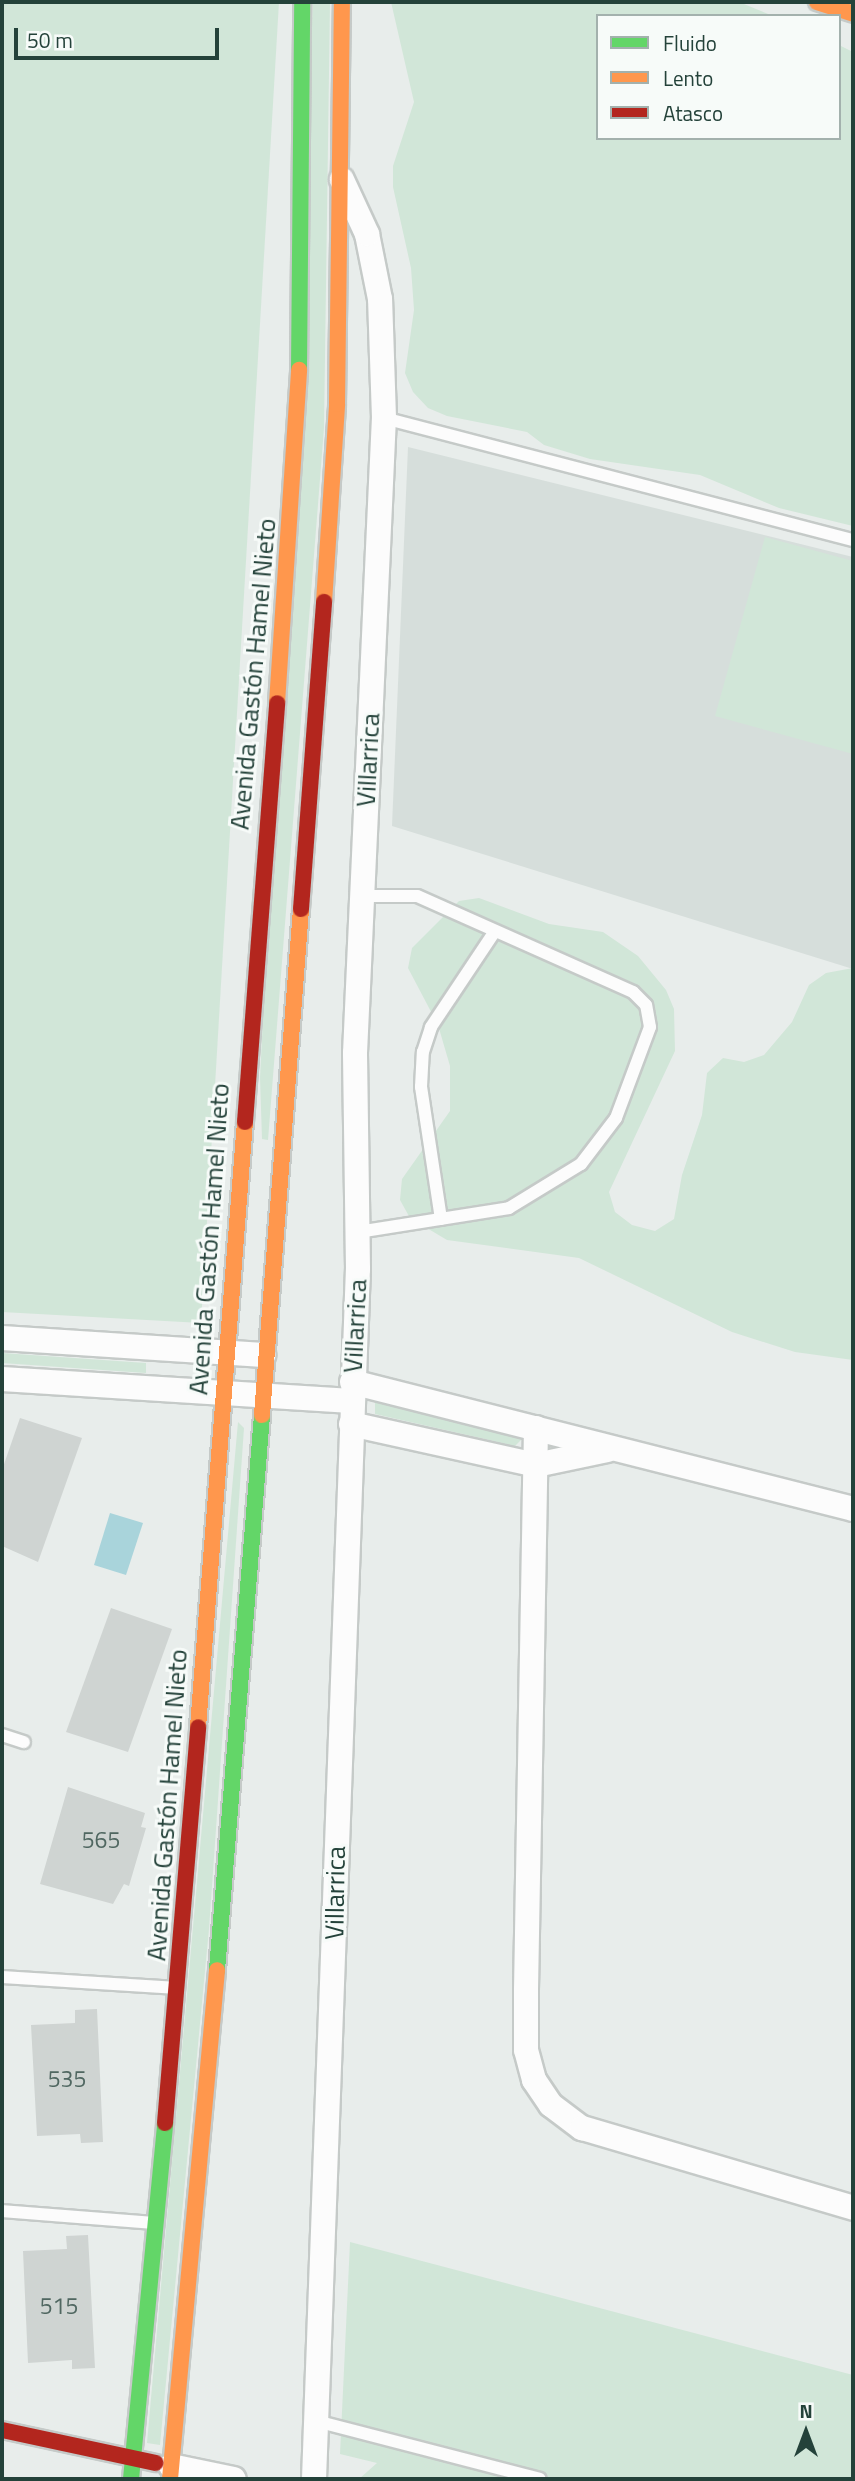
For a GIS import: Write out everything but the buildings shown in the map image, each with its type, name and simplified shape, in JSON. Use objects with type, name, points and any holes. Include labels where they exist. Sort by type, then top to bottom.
[{"type":"main road","name":"Avenida Gastón Hamel Nieto","points":[[131,2479],[178,1988],[299,383],[302,2]]},
{"type":"main road","points":[[2,2430],[132,2458],[171,2473],[227,1861],[260,1395],[328,537],[342,180],[342,2]]},
{"type":"main road","points":[[817,2],[853,14]]},
{"type":"street","name":"Villarrica","points":[[314,2479],[358,1232],[355,1053],[384,418],[380,299],[366,234],[342,180]]},
{"type":"street","points":[[2,1338],[264,1354]]},
{"type":"street","points":[[2,1378],[351,1402],[536,1428],[853,1509]]},
{"type":"street","points":[[351,1402],[536,1465],[614,1448]]},
{"type":"street","points":[[536,1428],[526,1991],[526,2050],[534,2080],[551,2105],[582,2128],[853,2208]]},
{"type":"street","points":[[171,2473],[234,2479]]},
{"type":"lane","points":[[384,418],[853,540]]},
{"type":"lane","points":[[358,1232],[509,1208],[581,1164],[616,1118],[650,1027],[646,1005],[633,992],[417,897],[362,896]]},
{"type":"lane","points":[[441,1219],[421,1087],[423,1052],[431,1027],[495,931]]},
{"type":"lane","points":[[2,1735],[24,1742]]},
{"type":"lane","points":[[2,1977],[178,1988]]},
{"type":"lane","points":[[2,2211],[156,2223]]},
{"type":"lane","points":[[316,2421],[540,2479]]},
{"type":"shaded area","points":[[408,447],[853,557],[853,969],[392,826]]},
{"type":"green space","points":[[2,2],[279,2],[201,1323],[2,1312]]},
{"type":"green space","points":[[313,2],[330,2],[324,428],[268,1140],[262,1139],[260,1078]]},
{"type":"green space","points":[[391,2],[739,2],[768,14],[596,14],[596,140],[841,140],[841,46],[853,52],[853,526],[779,508],[700,475],[590,459],[544,445],[527,432],[447,416],[428,408],[413,392],[405,373],[414,310],[411,268],[393,187],[393,166],[414,102]]},
{"type":"green space","points":[[765,537],[853,561],[853,754],[715,716]]},
{"type":"green space","points":[[479,898],[549,924],[603,932],[638,956],[666,990],[674,1009],[675,1051],[609,1192],[615,1212],[632,1225],[655,1231],[674,1219],[682,1175],[702,1115],[707,1073],[723,1058],[744,1062],[764,1055],[792,1022],[809,985],[826,973],[853,968],[853,1360],[795,1352],[732,1332],[579,1258],[447,1240],[410,1218],[400,1200],[402,1179],[450,1111],[450,1066],[438,1025],[408,968],[412,948],[459,901]]},
{"type":"green space","points":[[2,1353],[146,1363],[146,1373],[2,1363]]},
{"type":"green space","points":[[375,1402],[518,1432],[521,1440],[515,1446],[375,1414]]},
{"type":"green space","points":[[238,1422],[244,1428],[209,1929],[160,2445],[147,2443]]},
{"type":"green space","points":[[350,2242],[853,2375],[853,2479],[359,2479],[377,2463],[340,2454]]},
{"type":"water","points":[[110,1513],[143,1523],[126,1575],[94,1565]]},
{"type":"traffic: fast","points":[[299,370],[302,2]]},
{"type":"traffic: fast","points":[[217,1970],[262,1415]]},
{"type":"traffic: fast","points":[[131,2479],[165,2123]]},
{"type":"traffic: slow","points":[[324,602],[337,404],[342,2]]},
{"type":"traffic: slow","points":[[817,2],[853,14]]},
{"type":"traffic: slow","points":[[277,703],[299,370]]},
{"type":"traffic: slow","points":[[262,1415],[301,909]]},
{"type":"traffic: slow","points":[[198,1727],[245,1122]]},
{"type":"traffic: slow","points":[[170,2479],[217,1970]]},
{"type":"traffic: jam","points":[[301,909],[324,602]]},
{"type":"traffic: jam","points":[[245,1122],[277,703]]},
{"type":"traffic: jam","points":[[165,2123],[198,1727]]},
{"type":"traffic: jam","points":[[2,2430],[156,2463]]}]
